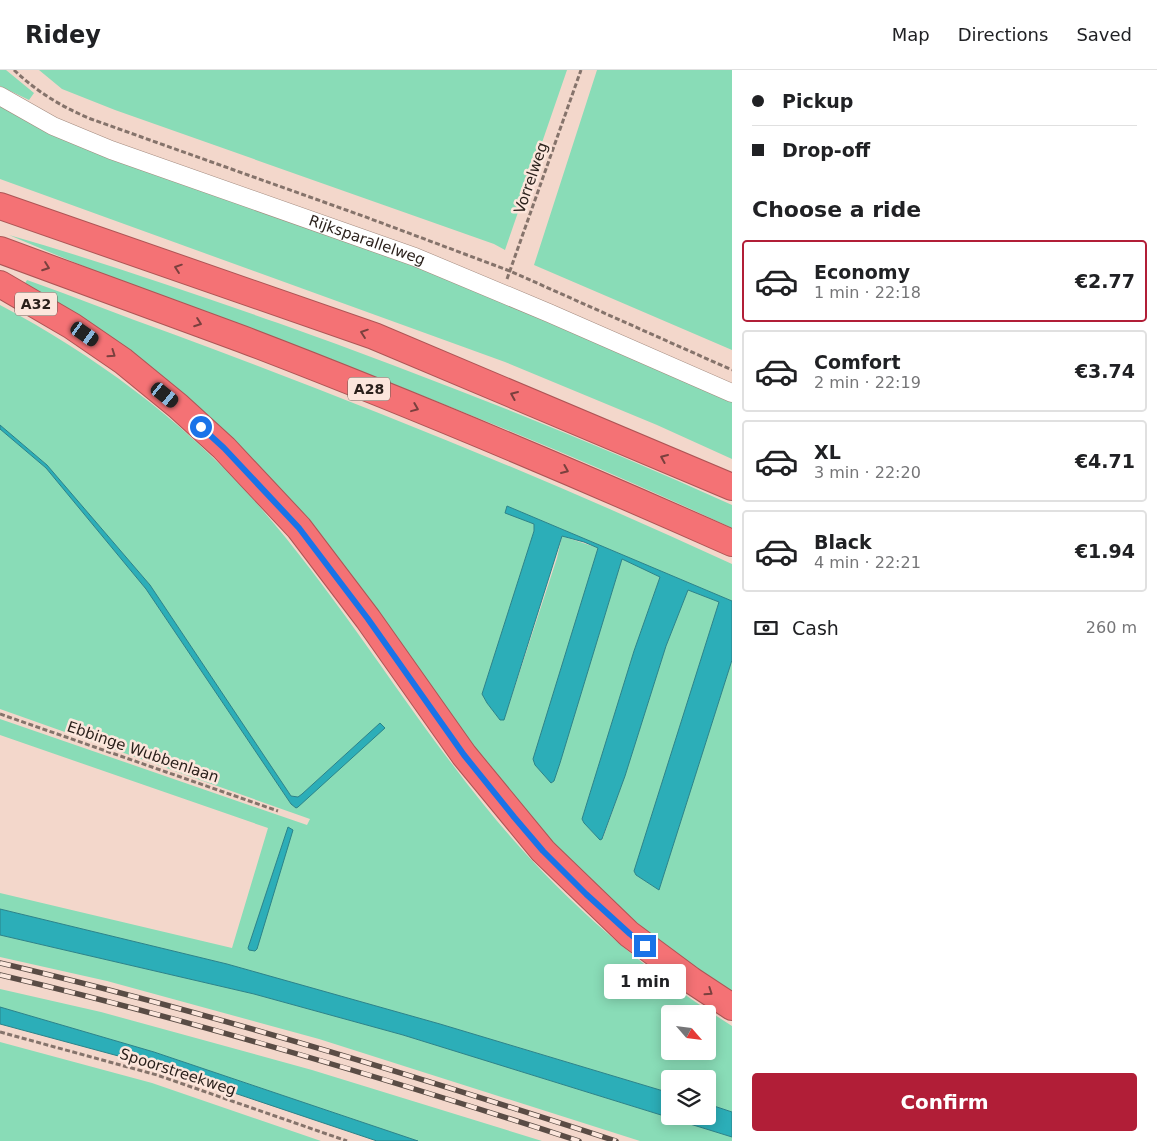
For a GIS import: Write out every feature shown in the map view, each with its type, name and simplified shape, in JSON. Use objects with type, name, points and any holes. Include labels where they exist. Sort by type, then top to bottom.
[{"type":"highway","points":[[0,206],[374,336],[732,487]]},
{"type":"highway","name":"A28","points":[[0,250],[242,339],[385,396],[535,457],[732,543]]},
{"type":"highway","name":"A32","points":[[0,284],[72,326],[123,361],[178,406],[224,448],[299,528],[368,619],[464,755],[543,851],[630,934],[732,1008]]},
{"type":"street","name":"Rijksparallelweg","points":[[0,96],[53,126],[111,150],[415,257],[732,393]]},
{"type":"path","name":"Vorrelweg","points":[[502,293],[581,70]]},
{"type":"path","name":"Ebbinge Wubbenlaan","points":[[0,714],[278,810]]},
{"type":"path","name":"Spoorstreekweg","points":[[0,1032],[157,1075],[348,1141]]},
{"type":"green space","points":[[0,70],[6,70],[34,93],[29,100],[0,86]]},
{"type":"green space","points":[[39,70],[567,70],[505,250],[494,244],[115,110],[62,89]]},
{"type":"green space","points":[[597,70],[732,70],[732,350],[534,265]]},
{"type":"green space","points":[[0,105],[430,271],[732,401],[732,459],[657,425],[505,362],[0,179]]},
{"type":"green space","points":[[9,235],[111,266],[278,323],[393,365],[507,410],[620,456],[732,505],[732,528],[537,442],[367,374],[161,297]]},
{"type":"green space","points":[[27,280],[383,414],[593,502],[732,564],[732,601],[507,506],[505,513],[534,524],[534,531],[482,694],[500,720],[504,720],[557,558],[562,536],[598,548],[533,759],[535,765],[551,783],[554,781],[560,763],[622,559],[660,577],[634,651],[582,819],[600,840],[603,838],[625,776],[666,646],[688,590],[719,602],[634,871],[636,875],[659,890],[732,660],[732,993],[655,938],[605,895],[537,825],[493,772],[341,565],[24,285]]},
{"type":"green space","points":[[0,305],[69,345],[134,390],[224,468],[251,497],[312,572],[454,767],[511,837],[539,868],[599,926],[630,953],[700,1005],[661,1005],[661,1060],[716,1060],[716,1015],[732,1026],[732,1112],[716,1107],[716,1070],[661,1070],[661,1090],[440,1024],[227,964],[0,909],[0,893],[232,948],[268,828],[0,735],[0,719],[307,825],[310,819],[0,709],[0,429],[46,468],[146,589],[291,804],[296,808],[380,723],[302,794],[298,797],[291,796],[150,585],[47,465],[0,425]],"holes":[[[288,827],[249,950],[248,948]]]},
{"type":"green space","points":[[0,935],[254,994],[403,1035],[661,1115],[661,1125],[693,1125],[732,1137],[732,1141],[640,1141],[319,1039],[107,981],[0,957]]},
{"type":"green space","points":[[0,989],[101,1012],[312,1070],[542,1141],[418,1141],[154,1052],[0,1007]]},
{"type":"green space","points":[[0,1042],[152,1083],[321,1141],[0,1141]]},
{"type":"water","points":[[0,425],[47,465],[150,585],[291,796],[298,797],[302,794],[380,723],[385,728],[296,808],[291,804],[146,589],[46,468],[0,429]]},
{"type":"water","points":[[507,506],[732,601],[732,660],[659,890],[636,875],[634,871],[719,602],[688,590],[666,646],[625,776],[600,840],[582,819],[634,651],[660,577],[622,559],[560,763],[554,781],[551,783],[535,765],[533,759],[598,548],[562,536],[504,720],[500,720],[482,694],[534,531],[534,524],[505,513]]},
{"type":"water","points":[[288,827],[293,830],[257,949],[255,951],[249,950],[248,948]]},
{"type":"water","points":[[0,909],[227,964],[440,1024],[661,1090],[661,1115],[403,1035],[254,994],[0,935]]},
{"type":"water","points":[[0,1007],[154,1052],[418,1141],[377,1141],[148,1064],[0,1024]]},
{"type":"water","points":[[716,1107],[732,1112],[732,1137],[693,1125],[716,1125]]},
{"type":"railway","points":[[0,963],[233,1023],[463,1092],[616,1141]]},
{"type":"railway","points":[[0,975],[219,1031],[436,1095],[579,1141]]},
{"type":"route","points":[[201,427],[224,448],[299,528],[368,619],[464,755],[543,851],[586,894],[645,946]]}]
